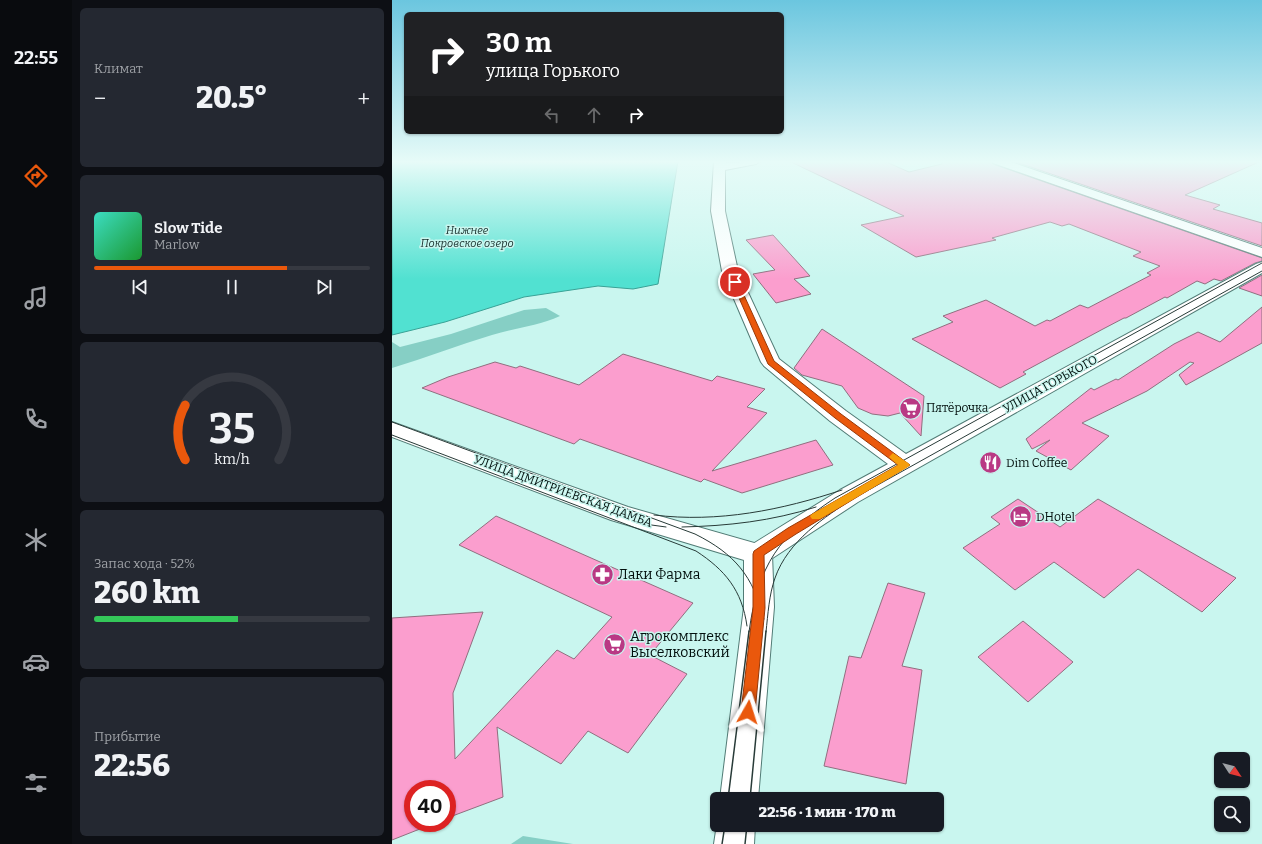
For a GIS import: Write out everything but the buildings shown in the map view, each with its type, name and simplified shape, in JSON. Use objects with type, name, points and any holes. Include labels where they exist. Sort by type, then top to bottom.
[{"type":"street","points":[[718,200],[718,210],[730,271],[771,362],[838,416],[905,465]]},
{"type":"street","points":[[1110,200],[1262,253]]},
{"type":"street","name":"УЛИЦА ГОРЬКОГО","points":[[758,554],[798,527],[905,465],[1262,267]]},
{"type":"street","name":"УЛИЦА ДМИТРИЕВСКАЯ ДАМБА","points":[[392,429],[620,514],[758,554]]},
{"type":"street","points":[[740,792],[759,608],[758,554]]},
{"type":"street","points":[[734,844],[735,832]]},
{"type":"shaded area","points":[[546,308],[560,316],[479,339],[392,368],[392,342],[400,347],[451,334],[524,310]]},
{"type":"shaded area","points":[[523,836],[573,844],[511,844]]},
{"type":"water","name":"Нижнее Покровское озеро","points":[[392,200],[672,200],[658,284],[633,289],[598,286],[524,297],[445,322],[392,335]]},
{"type":"tram line","points":[[756,595],[765,570],[774,554],[786,539],[799,525],[835,498],[1262,263]]},
{"type":"tram line","points":[[766,632],[771,591],[781,565],[798,541],[808,531],[832,513],[856,497],[1262,271]]},
{"type":"tram line","points":[[392,422],[695,534],[732,558],[748,578],[756,595]]},
{"type":"tram line","points":[[392,435],[696,551],[716,566],[730,582],[741,602],[745,613],[747,626]]},
{"type":"tram line","points":[[654,515],[702,517],[750,513],[773,509],[842,490]]},
{"type":"tram line","points":[[682,527],[750,522],[783,516],[816,507]]},
{"type":"tram line","points":[[637,523],[666,527]]},
{"type":"tram line","points":[[749,632],[756,595]]},
{"type":"tram line","points":[[756,595],[764,619]]},
{"type":"tram line","points":[[729,792],[749,631]]},
{"type":"tram line","points":[[751,792],[766,631]]},
{"type":"tram line","points":[[722,844],[724,832]]},
{"type":"tram line","points":[[745,844],[746,832]]},
{"type":"slow traffic","points":[[816,516],[905,465],[893,457]]},
{"type":"place","name":"Пятёрочка","points":[[911,408]]},
{"type":"place","name":"Dim Coffee","points":[[991,463]]},
{"type":"place","name":"DHotel","points":[[1021,517]]},
{"type":"place","name":"Лаки Фарма","points":[[603,574]]},
{"type":"place","name":"Агрокомплекс Выселковский","points":[[615,644]]},
{"type":"route","points":[[735,282],[771,362],[838,416],[905,465],[792,531],[758,554],[759,608],[748,712]]}]
